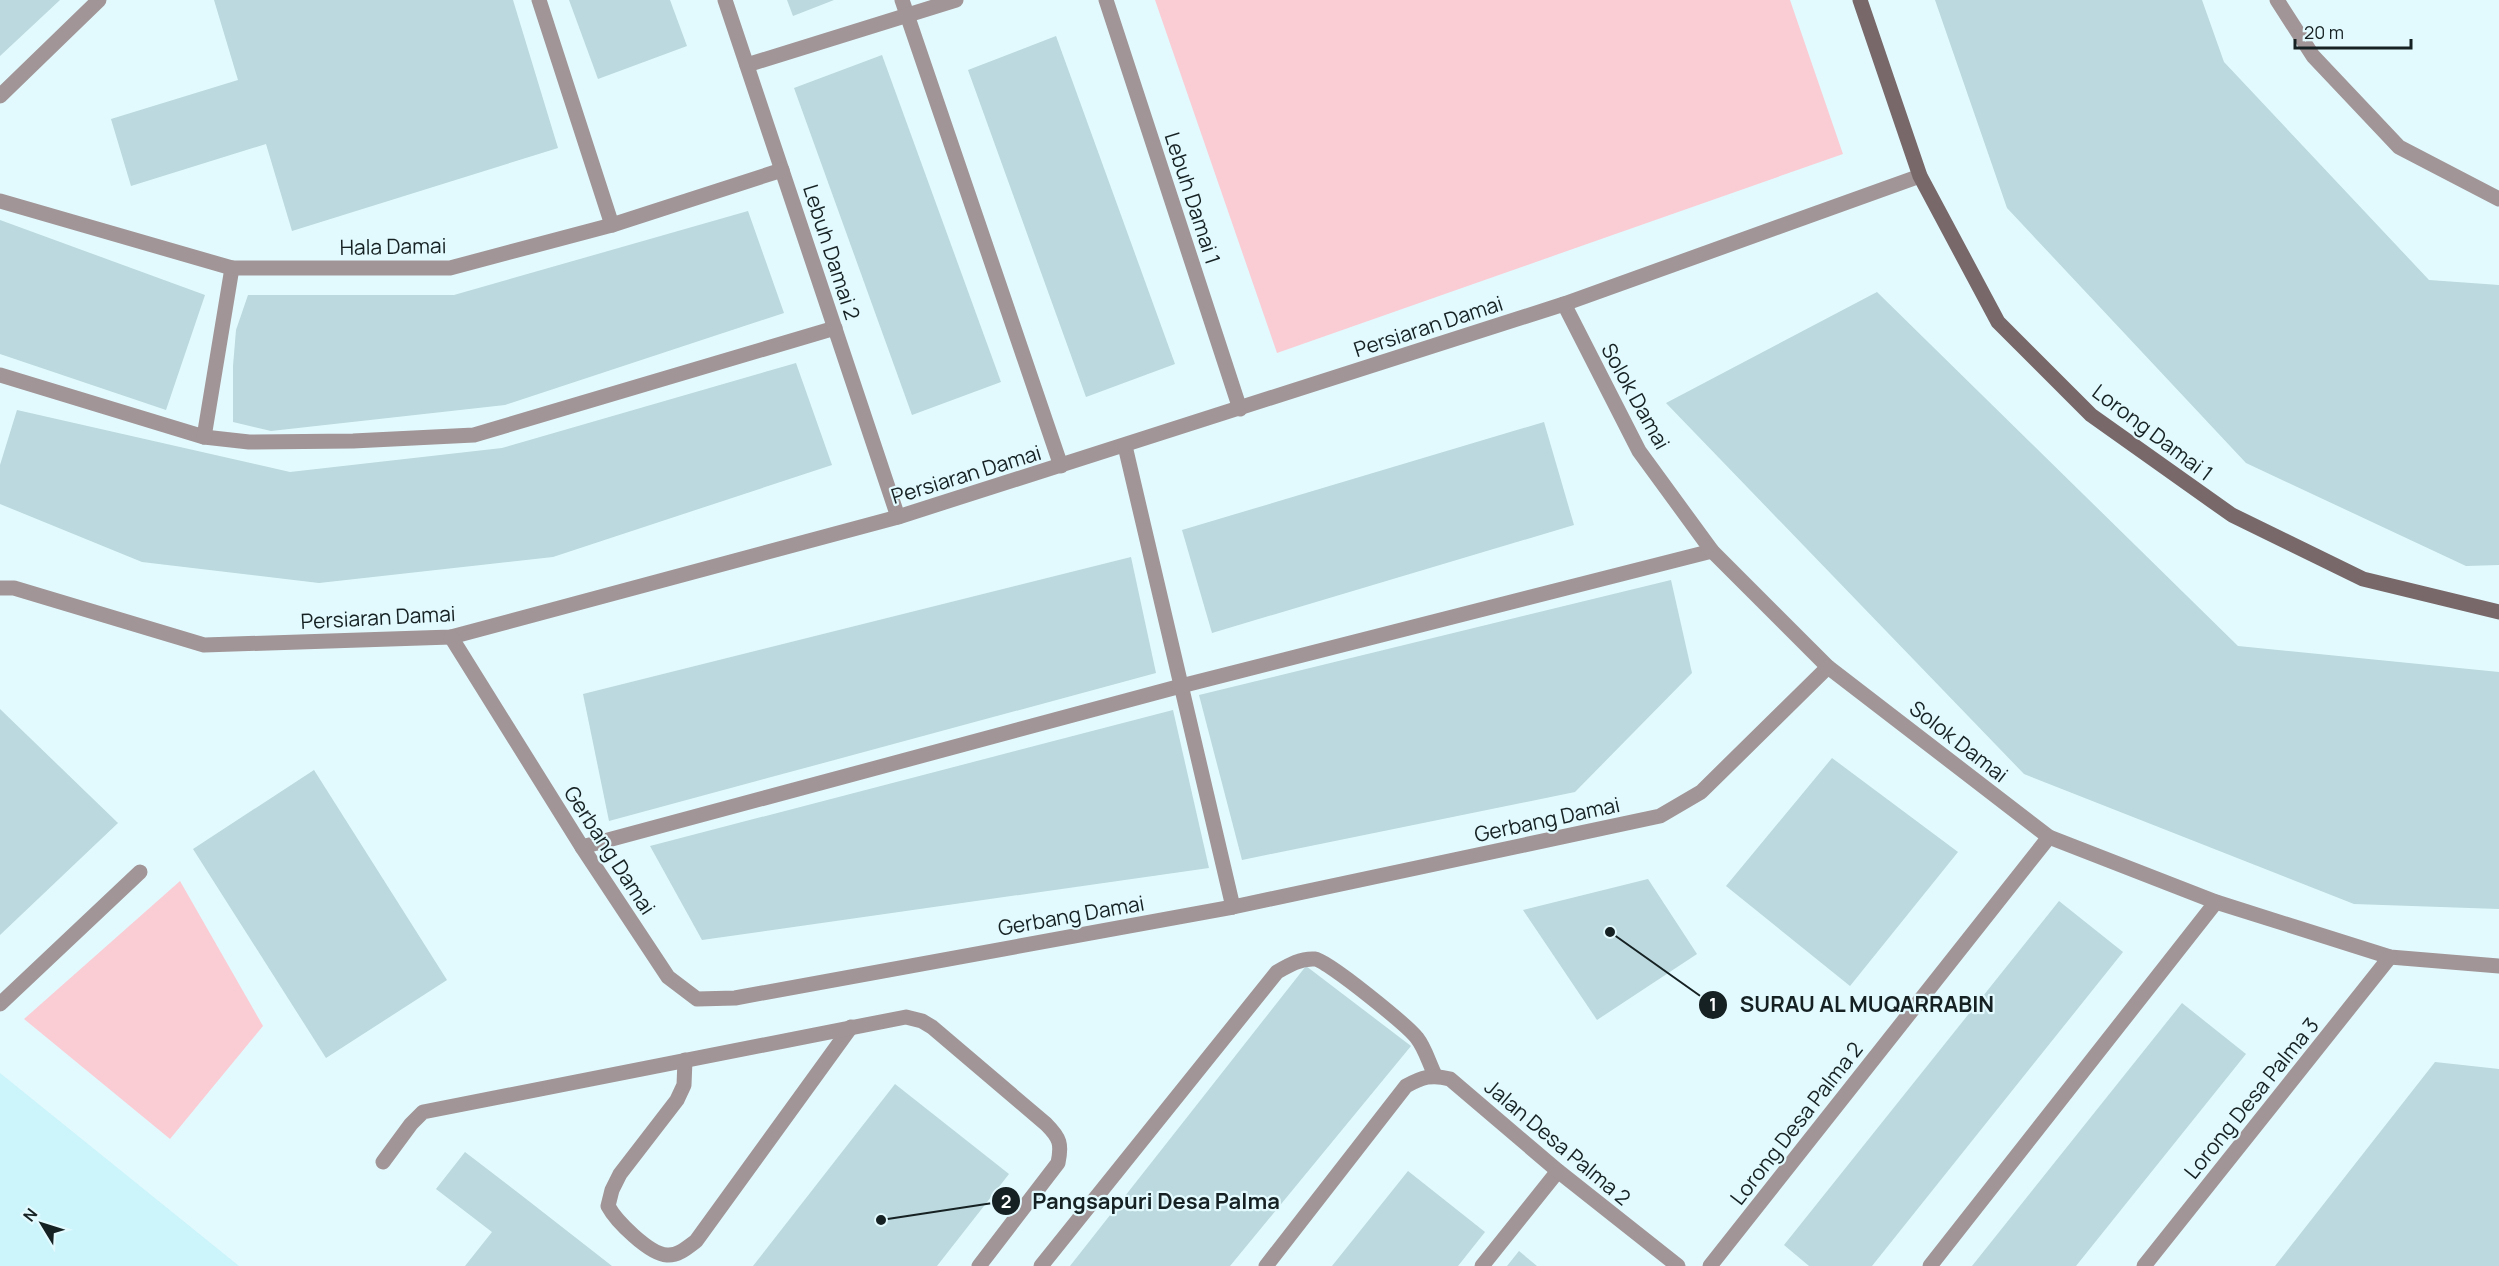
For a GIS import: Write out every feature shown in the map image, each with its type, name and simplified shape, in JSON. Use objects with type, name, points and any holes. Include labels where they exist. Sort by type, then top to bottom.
[{"type":"street","points":[[0,96],[99,0]]},
{"type":"street","points":[[538,0],[612,225]]},
{"type":"street","name":"Lebuh Damai 2","points":[[725,0],[898,518]]},
{"type":"street","points":[[902,0],[1061,466]]},
{"type":"street","points":[[747,65],[957,0]]},
{"type":"street","name":"Lebuh Damai 1","points":[[1106,0],[1240,409]]},
{"type":"street","name":"Lorong Damai 1","points":[[1860,0],[1920,176],[1998,322],[2091,415],[2232,515],[2363,579],[2499,612]]},
{"type":"street","points":[[2278,0],[2313,56],[2399,147],[2499,199]]},
{"type":"street","name":"Hala Damai","points":[[0,201],[232,267],[450,268],[612,225],[782,170]]},
{"type":"street","name":"Persiaran Damai","points":[[0,588],[14,588],[204,645],[451,637],[898,518],[1564,304],[1920,176]]},
{"type":"street","points":[[204,437],[232,267]]},
{"type":"street","name":"Solok Damai","points":[[1564,304],[1639,450],[1712,551],[1828,667],[2049,837],[2216,902],[2390,957],[2499,966]]},
{"type":"street","points":[[0,375],[204,437],[249,442],[353,441],[474,435],[835,328]]},
{"type":"street","points":[[1125,446],[1233,907]]},
{"type":"street","points":[[582,847],[1181,686],[1712,551]]},
{"type":"street","name":"Gerbang Damai","points":[[451,637],[582,847],[668,977],[697,999],[735,998],[1233,907],[1660,816],[1701,792],[1828,667]]},
{"type":"street","name":"Lorong Desa Palma 2","points":[[1710,1266],[2049,837]]},
{"type":"street","points":[[0,1004],[140,872]]},
{"type":"street","points":[[1930,1266],[2216,902]]},
{"type":"street","name":"Lorong Desa Palma 3","points":[[2144,1266],[2390,957]]},
{"type":"street","points":[[1041,1266],[1277,972],[1298,961],[1318,959],[1417,1037],[1435,1075],[1420,1078],[1406,1086],[1266,1266]]},
{"type":"street","points":[[383,1162],[411,1124],[423,1112],[906,1017],[922,1021],[1037,1116],[1057,1136],[1061,1149],[1058,1164],[979,1266]]},
{"type":"street","points":[[685,1060],[684,1085],[677,1100],[620,1174],[612,1190],[608,1206],[613,1216],[653,1250],[669,1256],[683,1251],[696,1240],[851,1027]]},
{"type":"street","name":"Jalan Desa Palma 2","points":[[1435,1075],[1450,1079],[1558,1171],[1678,1266]]},
{"type":"street","points":[[1482,1266],[1558,1171]]},
{"type":"shaded area","points":[[1155,0],[1790,0],[1843,154],[1277,353]]},
{"type":"shaded area","points":[[180,881],[263,1026],[170,1139],[24,1019]]},
{"type":"shaded area","points":[[0,1073],[239,1266],[0,1266]]},
{"type":"building","points":[[0,0],[60,0],[0,56]]},
{"type":"building","points":[[214,0],[513,0],[558,148],[292,231],[266,144],[131,186],[111,119],[238,80]]},
{"type":"building","points":[[569,0],[670,0],[687,46],[598,79]]},
{"type":"building","points":[[787,0],[834,0],[793,16]]},
{"type":"building","points":[[1935,0],[2202,0],[2224,62],[2429,280],[2499,285],[2499,565],[2466,566],[2246,463],[2007,208]]},
{"type":"building","points":[[1056,36],[1175,364],[1086,397],[968,70]]},
{"type":"building","points":[[882,55],[1001,382],[912,415],[794,88]]},
{"type":"building","points":[[748,211],[784,313],[505,405],[271,431],[233,422],[233,366],[236,330],[248,295],[454,295]]},
{"type":"building","points":[[0,220],[205,295],[166,410],[0,354]]},
{"type":"building","points":[[1877,292],[2238,646],[2499,672],[2499,909],[2354,904],[2024,774],[1666,403]]},
{"type":"building","points":[[796,363],[832,465],[553,557],[319,583],[142,562],[0,504],[0,465],[17,410],[290,472],[502,448]]},
{"type":"building","points":[[1544,422],[1574,525],[1212,633],[1182,530]]},
{"type":"building","points":[[1131,557],[1156,673],[609,821],[583,694]]},
{"type":"building","points":[[1671,580],[1692,673],[1575,792],[1242,860],[1199,695]]},
{"type":"building","points":[[0,709],[118,823],[0,935]]},
{"type":"building","points":[[1173,710],[1209,868],[702,940],[650,846]]},
{"type":"building","points":[[1832,758],[1958,852],[1850,986],[1726,886]]},
{"type":"building","points":[[314,770],[447,980],[326,1058],[193,849]]},
{"type":"building","points":[[1648,879],[1697,954],[1597,1020],[1523,910]]},
{"type":"building","points":[[2059,901],[2123,952],[1872,1266],[1809,1266],[1784,1245]]},
{"type":"building","points":[[1306,966],[1411,1046],[1230,1266],[1070,1266]]},
{"type":"building","points":[[2182,1003],[2246,1054],[2076,1266],[1972,1266]]},
{"type":"building","points":[[2435,1062],[2499,1069],[2499,1266],[2275,1266]]},
{"type":"building","points":[[895,1084],[1009,1174],[937,1266],[753,1266]]},
{"type":"building","points":[[465,1152],[612,1266],[465,1266],[492,1232],[436,1189]]},
{"type":"building","points":[[1408,1171],[1485,1232],[1458,1266],[1332,1266]]},
{"type":"building","points":[[1519,1251],[1537,1266],[1507,1266]]},
{"type":"place","name":"SURAU AL MUQARRABIN","points":[[1610,932]]},
{"type":"place","name":"Pangsapuri Desa Palma","points":[[881,1220]]}]
